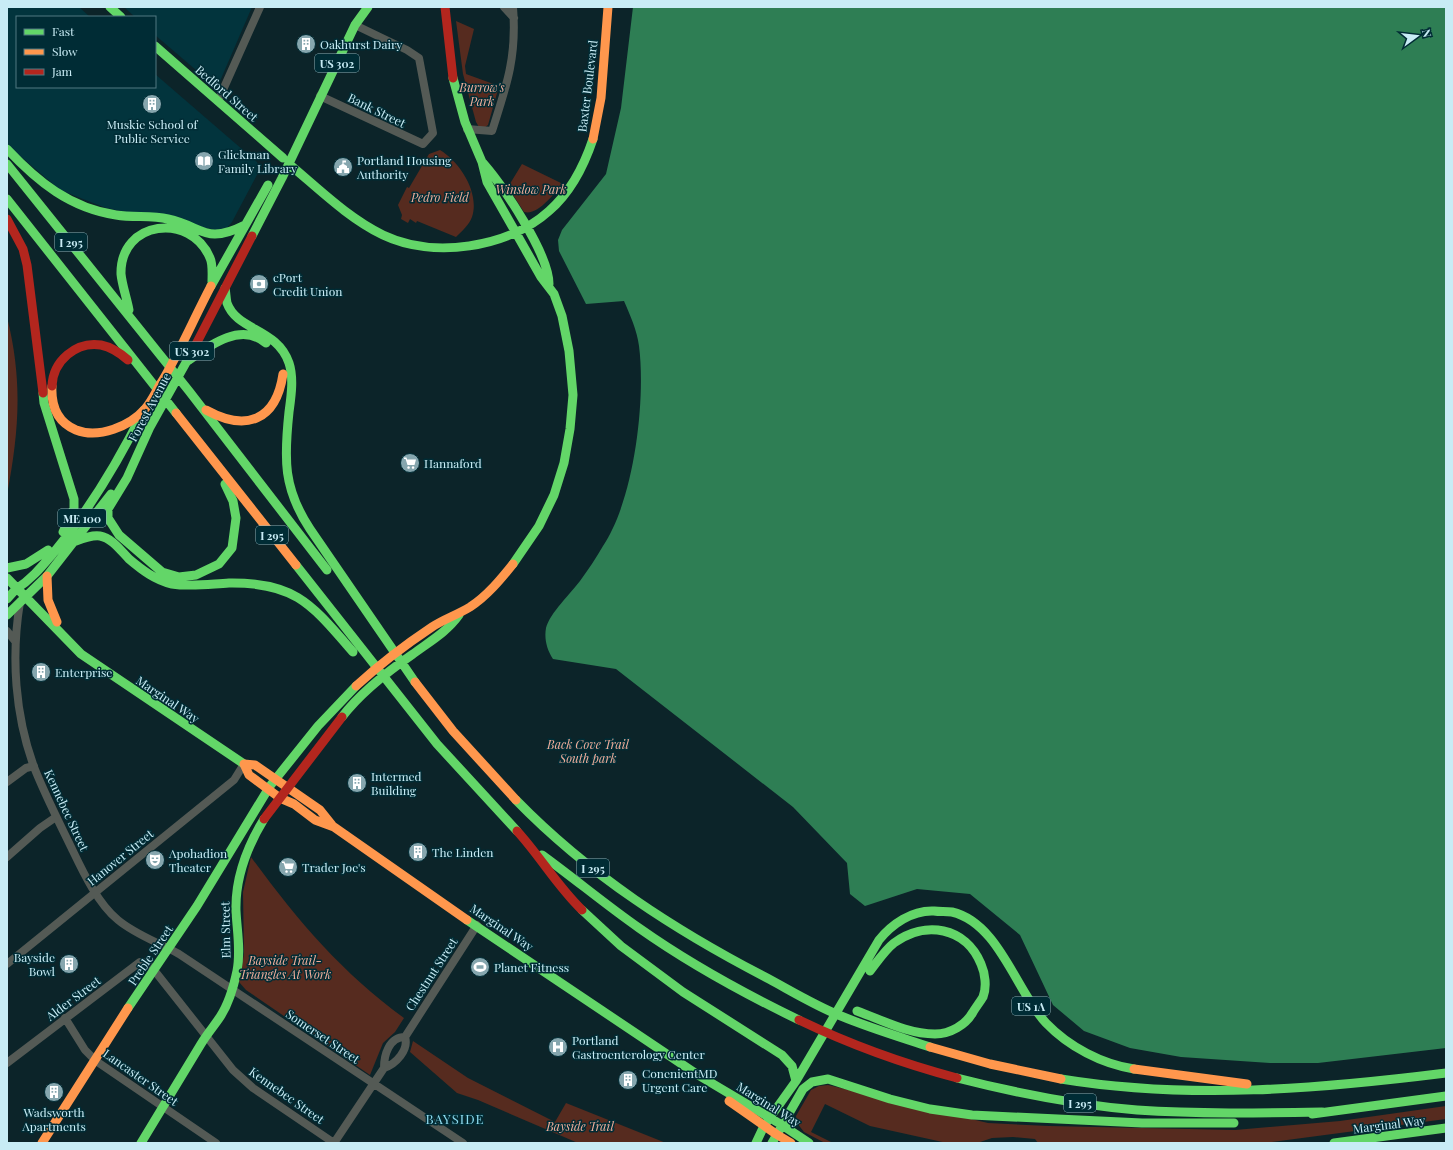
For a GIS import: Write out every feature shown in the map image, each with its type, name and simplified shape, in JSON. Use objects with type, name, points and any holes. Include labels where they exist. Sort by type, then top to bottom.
[{"type":"main road","points":[[110,7],[120,16]]},
{"type":"main road","name":"Forest Avenue","points":[[355,25],[354,14],[357,7]]},
{"type":"main road","name":"Forest Avenue","points":[[7,615],[47,576],[76,541],[109,498],[138,453],[225,288],[286,161],[305,116],[312,105],[319,99],[355,25],[368,7]]},
{"type":"main road","points":[[445,7],[453,80],[467,129],[482,162],[487,182],[514,232],[541,277],[549,284],[554,293],[566,334],[573,393],[570,437],[561,474],[548,509],[522,554],[497,584],[459,615]]},
{"type":"main road","name":"Baxter Boulevard","points":[[286,161],[363,223],[398,240],[429,247],[468,247],[527,227],[542,218],[563,196],[576,178],[588,151],[598,111],[608,7]]},
{"type":"main road","name":"Bedford Street","points":[[156,47],[286,161]]},
{"type":"main road","points":[[7,149],[40,182],[62,197],[89,208],[116,215],[167,218],[189,225],[212,235],[220,235],[245,225]]},
{"type":"main road","name":"Forest Avenue","points":[[7,599],[16,589],[30,580],[69,536],[94,501],[132,434],[144,409],[174,362],[210,288],[245,225],[286,161]]},
{"type":"main road","points":[[482,162],[497,179],[527,227],[549,273],[549,284]]},
{"type":"main road","name":"I 295","points":[[7,164],[134,322],[386,643],[436,710],[492,775],[525,808],[576,854],[624,892],[682,932],[776,983],[824,1004],[856,1022],[932,1048],[984,1063],[1070,1080],[1177,1091],[1287,1090],[1312,1089],[1446,1073]]},
{"type":"main road","name":"I 295","points":[[7,199],[146,374],[365,659],[463,774],[533,848],[608,906],[665,946],[739,990],[810,1025],[846,1040],[962,1079],[1079,1103],[1177,1112],[1322,1112],[1446,1096]]},
{"type":"main road","points":[[7,219],[20,243],[27,265],[44,403],[74,499],[74,508],[64,532]]},
{"type":"main road","points":[[134,322],[122,288],[120,271],[124,254],[128,246],[142,233],[158,228],[176,228],[184,231],[200,242],[207,249],[213,260],[214,271],[210,288]]},
{"type":"main road","points":[[225,288],[226,306],[233,316],[268,335],[282,347],[289,362],[290,398],[285,449],[286,475],[290,492],[297,508],[386,643]]},
{"type":"main road","points":[[187,362],[218,341],[234,335],[248,335],[263,340],[276,355],[283,371],[283,387],[277,402],[266,414],[248,421],[235,422],[222,419],[200,406]]},
{"type":"main road","points":[[144,409],[115,429],[100,433],[85,433],[72,428],[60,419],[54,407],[51,390],[52,375],[60,361],[73,350],[87,345],[102,345],[116,350],[146,374]]},
{"type":"main road","points":[[7,578],[16,589],[21,580],[64,532],[132,434]]},
{"type":"main road","points":[[138,453],[127,478],[108,509],[108,518],[119,535],[162,572],[179,577],[196,575],[212,569],[227,555],[232,548],[236,526],[235,509],[218,467]]},
{"type":"main road","points":[[76,541],[88,537],[102,536],[109,540],[139,568],[154,577],[169,583],[186,585],[244,582],[270,585],[286,590],[302,598],[365,659]]},
{"type":"main road","points":[[7,568],[26,564],[48,550]]},
{"type":"main road","points":[[47,576],[45,591],[47,604],[63,635]]},
{"type":"main road","name":"Marginal Way","points":[[16,589],[64,646],[81,654],[244,764],[255,765],[287,789],[320,810],[334,827]]},
{"type":"main road","name":"Marginal Way","points":[[23,599],[63,635],[81,654]]},
{"type":"main road","name":"Preble Street","points":[[42,1143],[154,970],[199,904],[269,789],[325,716],[354,687],[410,642],[444,620],[459,615]]},
{"type":"main road","name":"Elm Street","points":[[141,1143],[205,1037],[221,1016],[231,989],[240,953],[236,909],[239,872],[244,856],[256,832],[270,810],[351,705],[392,669],[450,627],[459,615]]},
{"type":"main road","name":"Marginal Way","points":[[244,764],[249,774],[280,798],[294,804],[315,820],[334,827],[416,885],[716,1086],[770,1117],[809,1143]]},
{"type":"main road","points":[[533,848],[545,867],[575,903],[621,946],[683,992],[782,1055],[792,1066],[796,1081]]},
{"type":"main road","name":"US 1A","points":[[756,1143],[764,1126],[796,1081],[870,954],[885,932],[914,914],[936,911],[962,916],[983,929],[996,945],[1018,985],[1037,1013],[1054,1031],[1080,1050],[1111,1064],[1130,1068],[1287,1090]]},
{"type":"main road","points":[[821,1058],[874,964],[885,951],[902,938],[922,930],[935,928],[948,931],[963,938],[970,944],[979,958],[985,979],[982,1000],[967,1020],[953,1030],[937,1034],[928,1034],[862,1012],[824,1004]]},
{"type":"main road","points":[[772,1143],[814,1070]]},
{"type":"main road","points":[[803,1089],[812,1082],[828,1079],[890,1099],[930,1109],[1014,1119],[1204,1124],[1272,1120],[1322,1112]]},
{"type":"main road","name":"Marginal Way","points":[[716,1086],[726,1099],[791,1143]]},
{"type":"main road","name":"Marginal Way","points":[[1334,1143],[1446,1128]]},
{"type":"street","points":[[218,101],[260,7]]},
{"type":"street","points":[[504,7],[514,18]]},
{"type":"street","points":[[467,129],[492,131],[512,64],[515,38],[513,7]]},
{"type":"street","name":"Bank Street","points":[[319,99],[423,144],[433,133],[419,58],[407,50],[355,25]]},
{"type":"street","name":"Kennebec Street","points":[[23,599],[15,641],[19,710],[34,766],[56,817],[85,875],[102,902],[117,920],[145,938],[169,948]]},
{"type":"street","points":[[7,631],[15,641]]},
{"type":"street","name":"Hanover Street","points":[[7,964],[234,780],[244,764]]},
{"type":"street","points":[[7,782],[26,768],[34,766]]},
{"type":"street","points":[[7,857],[40,828],[56,817]]},
{"type":"street","name":"Chestnut Street","points":[[334,1143],[384,1068],[384,1056],[390,1046],[396,1039],[404,1037],[477,925]]},
{"type":"street","name":"Somerset Street","points":[[169,948],[463,1143]]},
{"type":"street","name":"Alder Street","points":[[7,1063],[140,962],[146,963],[154,970]]},
{"type":"street","name":"Kennebec Street","points":[[154,970],[205,1037],[233,1070],[253,1088],[334,1143]]},
{"type":"street","name":"Lancaster Street","points":[[65,1018],[85,1050],[96,1061],[216,1143]]},
{"type":"street","name":"Chestnut Street","points":[[384,1068],[394,1064],[400,1056],[406,1044],[404,1037]]},
{"type":"shaded area","points":[[7,7],[79,7],[89,16],[16,16],[16,88],[156,88],[156,75],[257,162],[259,167],[258,173],[232,222],[227,228],[216,230],[106,208],[60,190],[7,145]]},
{"type":"shaded area","points":[[124,7],[252,7],[217,88],[156,36],[156,16],[134,16]]},
{"type":"shaded area","points":[[633,7],[1446,7],[1446,1048],[1318,1063],[1270,1063],[1181,1057],[1130,1048],[1084,1031],[1053,1005],[1020,935],[970,894],[917,889],[865,906],[850,894],[847,863],[793,807],[616,669],[553,659],[546,644],[545,636],[548,622],[592,564],[614,526],[623,503],[630,477],[639,421],[641,368],[639,346],[635,328],[624,301],[586,304],[559,251],[558,240],[562,230],[606,174],[621,108]]},
{"type":"green space","name":"Burrow's Park","points":[[456,21],[474,29],[465,66],[466,74],[499,86],[488,125],[484,128],[479,127],[476,122],[463,74]]},
{"type":"green space","name":"Pedro Field","points":[[440,150],[455,162],[461,170],[471,188],[473,198],[474,208],[471,220],[456,237],[417,221],[416,223],[410,219],[408,223],[401,219],[402,215],[398,205],[407,187],[409,188],[429,154]]},
{"type":"green space","name":"Winslow Park","points":[[522,164],[563,184],[535,211],[524,212],[508,187]]},
{"type":"green space","points":[[7,317],[15,363],[18,406],[14,449],[7,495]]},
{"type":"green space","name":"Bayside Trail- Triangles At Work","points":[[251,857],[285,902],[321,944],[360,982],[404,1018],[395,1032],[383,1043],[370,1075],[246,990],[239,982],[244,954],[243,892]]},
{"type":"green space","name":"Bayside Trail","points":[[413,1041],[468,1078],[555,1122],[566,1103],[666,1143],[578,1143],[478,1100],[457,1093],[410,1052]]},
{"type":"green space","points":[[828,1085],[988,1123],[1049,1126],[1235,1130],[1340,1121],[1446,1106],[1446,1119],[1264,1143],[1038,1143],[1035,1139],[1013,1137],[992,1138],[980,1142],[947,1143],[870,1126],[825,1104],[811,1132],[833,1143],[825,1143],[804,1132],[797,1123],[796,1116],[811,1090],[819,1086]]},
{"type":"traffic: fast","points":[[110,7],[120,16]]},
{"type":"traffic: fast","points":[[252,236],[282,178],[355,25],[368,7]]},
{"type":"traffic: fast","points":[[156,47],[283,158]]},
{"type":"traffic: fast","points":[[453,78],[465,122],[482,162],[487,182],[541,277],[554,294],[562,316],[569,351],[573,395],[570,429],[564,463],[554,495],[539,526],[513,564]]},
{"type":"traffic: fast","points":[[289,164],[346,212],[383,235],[424,247],[447,248],[469,246],[492,241],[513,234],[532,224],[549,211],[564,196],[581,169],[593,139]]},
{"type":"traffic: fast","points":[[7,149],[43,183],[56,192],[69,200],[99,212],[123,216],[168,219],[213,234],[221,234],[232,231],[245,225]]},
{"type":"traffic: fast","points":[[483,163],[502,187],[524,221],[542,256],[547,271],[549,284]]},
{"type":"traffic: fast","points":[[7,164],[189,391],[327,570]]},
{"type":"traffic: fast","points":[[211,286],[268,185]]},
{"type":"traffic: fast","points":[[7,199],[176,413]]},
{"type":"traffic: fast","points":[[129,310],[121,274],[124,256],[132,242],[144,233],[158,228],[173,229],[188,234],[201,243],[211,260],[212,282]]},
{"type":"traffic: fast","points":[[225,288],[227,303],[232,312],[239,319],[276,343],[289,363],[291,369],[292,388],[287,429],[286,459],[290,486],[301,514],[415,682]]},
{"type":"traffic: fast","points":[[189,360],[216,342],[236,335],[256,337],[266,343]]},
{"type":"traffic: fast","points":[[193,350],[150,427],[127,478],[108,509],[108,518],[119,535],[162,572],[179,577],[196,575],[219,564],[232,548],[236,518],[233,501],[225,484]]},
{"type":"traffic: fast","points":[[43,393],[44,403],[74,499],[74,508],[63,532]]},
{"type":"traffic: fast","points":[[16,589],[42,567],[81,518],[104,483],[144,410]]},
{"type":"traffic: fast","points":[[7,615],[47,576],[111,494]]},
{"type":"traffic: fast","points":[[76,541],[94,536],[104,537],[112,542],[144,571],[160,580],[172,584],[252,584],[271,587],[287,592],[313,609],[326,621],[353,652]]},
{"type":"traffic: fast","points":[[7,568],[26,564],[48,550]]},
{"type":"traffic: fast","points":[[296,565],[437,744],[517,831]]},
{"type":"traffic: fast","points":[[7,578],[81,654],[244,764]]},
{"type":"traffic: fast","points":[[7,599],[16,589]]},
{"type":"traffic: fast","points":[[342,717],[357,699],[375,683],[443,632],[459,615]]},
{"type":"traffic: fast","points":[[128,1008],[197,906],[270,786],[318,726],[356,686]]},
{"type":"traffic: fast","points":[[516,800],[573,853],[604,877],[635,900],[700,941],[734,961],[832,1012],[930,1047]]},
{"type":"traffic: fast","points":[[141,1143],[203,1040],[220,1017],[228,1001],[238,964],[239,948],[236,899],[240,875],[247,852],[264,819]]},
{"type":"traffic: fast","points":[[542,855],[627,919],[678,954],[737,989],[799,1020]]},
{"type":"traffic: fast","points":[[582,910],[621,946],[683,992],[782,1055],[792,1066],[796,1081]]},
{"type":"traffic: fast","points":[[796,1081],[879,940],[884,934],[903,919],[926,911],[952,912],[968,919],[982,929],[1005,960],[1035,1009],[1055,1032],[1076,1047],[1098,1059],[1122,1067],[1134,1069]]},
{"type":"traffic: fast","points":[[467,920],[698,1075],[782,1125]]},
{"type":"traffic: fast","points":[[857,1011],[915,1032],[941,1034],[962,1025],[970,1017],[982,999],[984,993],[984,972],[974,952],[965,942],[955,935],[944,931],[919,931],[906,936],[894,943],[881,956],[870,971]]},
{"type":"traffic: fast","points":[[1061,1079],[1109,1085],[1205,1091],[1254,1090],[1350,1084],[1446,1073]]},
{"type":"traffic: fast","points":[[957,1078],[1046,1098],[1114,1108],[1206,1113],[1322,1112]]},
{"type":"traffic: fast","points":[[803,1089],[812,1082],[828,1079],[890,1099],[930,1109],[972,1115],[1142,1123],[1234,1123]]},
{"type":"traffic: fast","points":[[756,1143],[764,1126],[796,1081]]},
{"type":"traffic: fast","points":[[772,1143],[803,1089]]},
{"type":"traffic: fast","points":[[1312,1114],[1446,1096]]},
{"type":"traffic: fast","points":[[782,1125],[809,1143]]},
{"type":"traffic: fast","points":[[1334,1143],[1446,1128]]},
{"type":"traffic: slow","points":[[593,139],[601,98],[608,7]]},
{"type":"traffic: slow","points":[[52,386],[56,412],[69,427],[76,430],[94,433],[114,429],[131,421],[145,409],[152,399],[211,286]]},
{"type":"traffic: slow","points":[[206,410],[221,417],[234,420],[246,421],[257,418],[266,412],[274,403],[283,374]]},
{"type":"traffic: slow","points":[[176,413],[296,565]]},
{"type":"traffic: slow","points":[[356,686],[383,662],[422,634],[437,624],[476,603],[504,576],[513,564]]},
{"type":"traffic: slow","points":[[47,576],[48,600],[57,622]]},
{"type":"traffic: slow","points":[[415,682],[453,731],[516,800]]},
{"type":"traffic: slow","points":[[244,764],[255,765],[320,810],[332,825]]},
{"type":"traffic: slow","points":[[244,764],[249,775],[280,798],[294,804],[315,820],[334,827],[467,920]]},
{"type":"traffic: slow","points":[[42,1143],[128,1008]]},
{"type":"traffic: slow","points":[[930,1047],[990,1064],[1061,1079]]},
{"type":"traffic: slow","points":[[1134,1069],[1247,1084]]},
{"type":"traffic: slow","points":[[729,1101],[776,1134]]},
{"type":"traffic: slow","points":[[776,1134],[791,1143]]},
{"type":"traffic: jam","points":[[445,7],[453,78]]},
{"type":"traffic: jam","points":[[7,219],[23,249],[27,265],[43,393]]},
{"type":"traffic: jam","points":[[193,350],[252,236]]},
{"type":"traffic: jam","points":[[52,386],[53,377],[61,361],[75,350],[83,346],[105,346],[128,360]]},
{"type":"traffic: jam","points":[[264,819],[342,717]]},
{"type":"traffic: jam","points":[[517,831],[573,901],[582,910]]},
{"type":"traffic: jam","points":[[799,1020],[877,1053],[957,1078]]},
{"type":"place","name":"Oakhurst Dairy","points":[[306,44]]},
{"type":"place","name":"Muskie School of Public Service","points":[[152,104]]},
{"type":"place","name":"Glickman Family Library","points":[[204,161]]},
{"type":"place","name":"Portland Housing Authority","points":[[343,167]]},
{"type":"place","name":"cPort Credit Union","points":[[259,284]]},
{"type":"place","name":"Hannaford","points":[[410,463]]},
{"type":"place","name":"Enterprise","points":[[41,672]]},
{"type":"place","name":"Intermed Building","points":[[357,783]]},
{"type":"place","name":"The Linden","points":[[418,852]]},
{"type":"place","name":"Apohadion Theater","points":[[155,860]]},
{"type":"place","name":"Trader Joe's","points":[[288,867]]},
{"type":"place","name":"Bayside Bowl","points":[[69,964]]},
{"type":"place","name":"Planet Fitness","points":[[480,967]]},
{"type":"place","name":"Portland Gastroenterology Center","points":[[558,1047]]},
{"type":"place","name":"ConenientMD Urgent Care","points":[[628,1080]]},
{"type":"place","name":"Wadsworth Apartments","points":[[54,1092]]},
{"type":"district","name":"BAYSIDE","points":[[455,1118]]},
{"type":"park label","name":"Back Cove Trail South park","points":[[588,751]]}]
